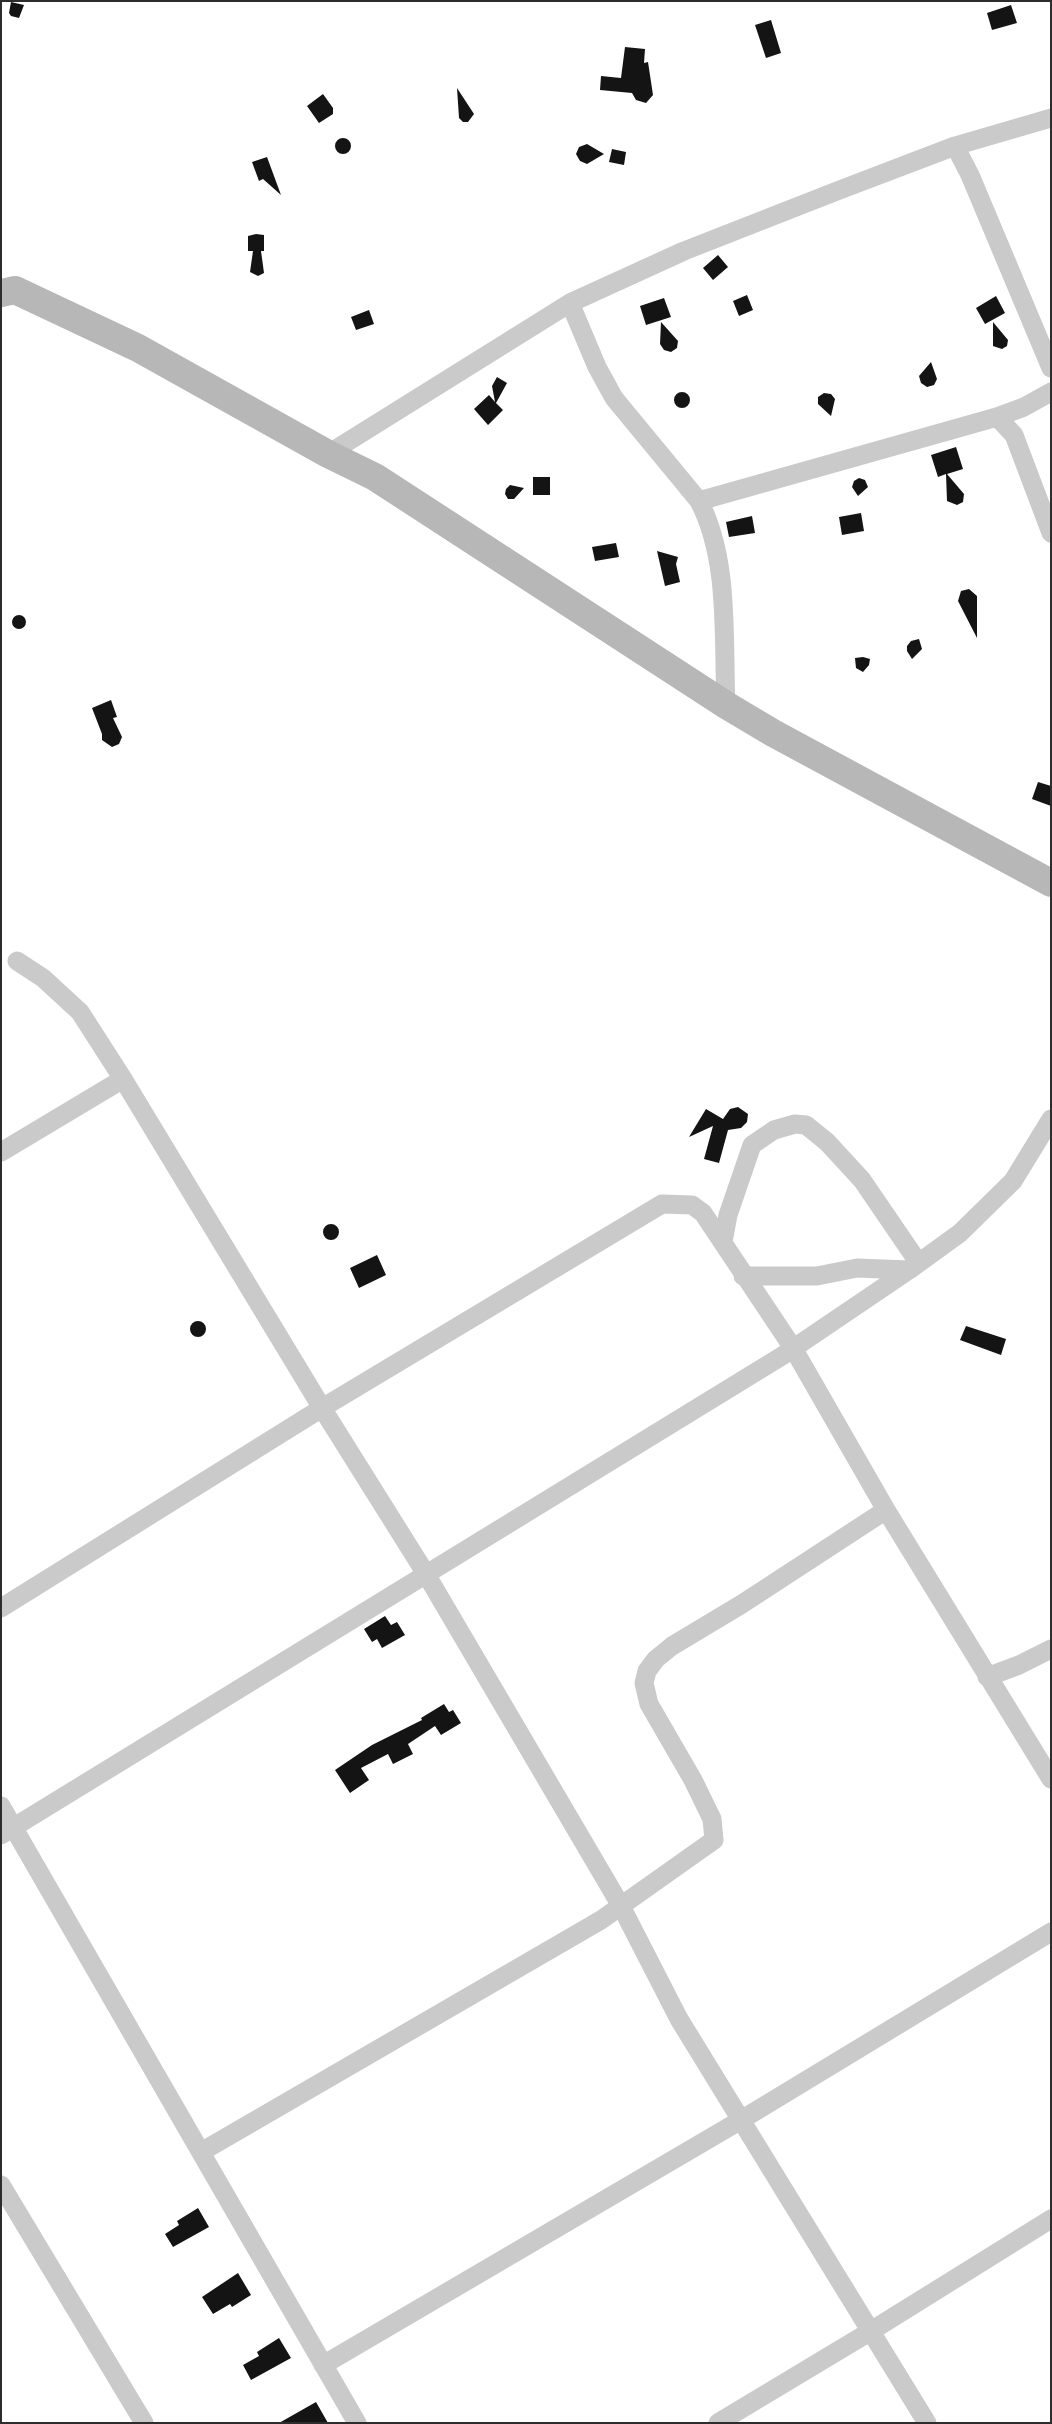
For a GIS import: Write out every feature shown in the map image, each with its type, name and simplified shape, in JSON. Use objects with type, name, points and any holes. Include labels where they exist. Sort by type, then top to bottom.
[{"type":"street","points":[[328,454],[570,303],[684,251],[955,146],[1051,118]]},
{"type":"street","points":[[955,146],[970,175],[1051,368]]},
{"type":"street","points":[[1,293],[15,290],[138,348],[328,454],[375,477],[726,705],[773,733],[1051,883]]},
{"type":"street","points":[[570,303],[597,367],[614,398],[699,502],[709,521],[721,571],[726,705]]},
{"type":"street","points":[[699,502],[997,417],[1024,407],[1051,392]]},
{"type":"street","points":[[1014,435],[1024,407]]},
{"type":"street","points":[[997,417],[1014,435],[1051,533]]},
{"type":"street","points":[[17,961],[43,978],[80,1012],[123,1080],[322,1408],[426,1574],[621,1906],[679,2019],[927,2423]]},
{"type":"street","points":[[1,1152],[123,1080]]},
{"type":"street","points":[[8,1832],[792,1348],[914,1266],[960,1233],[1013,1181],[1051,1119]]},
{"type":"street","points":[[723,1242],[728,1215],[752,1145],[774,1130],[795,1124],[806,1125],[828,1142],[862,1180],[914,1266]]},
{"type":"street","points":[[1,1608],[322,1408],[662,1204],[692,1205],[703,1213],[792,1348],[886,1510],[1051,1779]]},
{"type":"street","points":[[743,1276],[817,1276],[857,1268],[914,1266]]},
{"type":"street","points":[[201,2152],[580,1932],[621,1906],[714,1840],[712,1819],[697,1787],[649,1704],[644,1683],[646,1671],[656,1659],[672,1646],[742,1604],[886,1510]]},
{"type":"street","points":[[987,1677],[1019,1665],[1051,1649]]},
{"type":"street","points":[[1,1806],[8,1832],[201,2152],[357,2423]]},
{"type":"street","points":[[323,2365],[741,2120],[1051,1932]]},
{"type":"street","points":[[1,2185],[144,2423]]},
{"type":"street","points":[[718,2423],[872,2331],[1051,2219]]},
{"type":"building","points":[[11,2],[24,5],[19,18],[11,16],[9,13]]},
{"type":"building","points":[[1011,5],[1017,23],[992,30],[987,13]]},
{"type":"building","points":[[771,20],[781,53],[766,58],[755,25]]},
{"type":"building","points":[[625,47],[645,49],[644,63],[648,62],[653,95],[646,103],[636,100],[632,93],[600,90],[601,76],[621,78]]},
{"type":"building","points":[[457,88],[474,114],[468,122],[463,122],[459,118]]},
{"type":"building","points":[[323,94],[333,108],[333,114],[319,123],[307,106]]},
{"type":"building","points":[[340,138],[346,138],[351,143],[349,152],[340,154],[335,149],[335,143]]},
{"type":"building","points":[[587,144],[604,154],[587,164],[580,161],[576,154],[579,147]]},
{"type":"building","points":[[612,149],[626,152],[624,165],[609,162]]},
{"type":"building","points":[[267,157],[281,195],[263,179],[259,181],[252,162]]},
{"type":"building","points":[[264,235],[264,251],[261,251],[264,273],[258,276],[250,272],[253,251],[248,251],[248,236]]},
{"type":"building","points":[[718,255],[728,267],[713,280],[703,268]]},
{"type":"building","points":[[747,295],[753,310],[739,316],[733,301]]},
{"type":"building","points":[[996,296],[1005,313],[985,324],[976,308]]},
{"type":"building","points":[[664,298],[671,317],[646,325],[640,306]]},
{"type":"building","points":[[369,310],[374,324],[356,330],[351,317]]},
{"type":"building","points":[[661,322],[678,341],[677,348],[671,352],[664,350],[660,344]]},
{"type":"building","points":[[993,322],[1008,340],[1007,346],[1002,349],[993,346]]},
{"type":"building","points":[[931,362],[937,379],[934,385],[927,387],[921,383],[919,376]]},
{"type":"building","points":[[497,377],[507,383],[496,403],[503,410],[488,425],[474,409],[489,395],[495,402],[492,386]]},
{"type":"building","points":[[682,392],[688,394],[690,400],[688,406],[682,408],[676,406],[674,400],[676,394]]},
{"type":"building","points":[[824,393],[831,394],[835,399],[831,416],[818,404],[818,397]]},
{"type":"building","points":[[956,447],[963,469],[947,474],[964,494],[963,502],[957,505],[947,501],[946,474],[938,477],[931,455]]},
{"type":"building","points":[[533,477],[550,477],[550,495],[533,495]]},
{"type":"building","points":[[859,478],[865,480],[868,487],[858,496],[852,487],[854,481]]},
{"type":"building","points":[[510,485],[524,488],[514,499],[508,499],[505,494],[506,489]]},
{"type":"building","points":[[861,513],[864,531],[842,535],[839,517]]},
{"type":"building","points":[[752,516],[755,533],[729,537],[726,522]]},
{"type":"building","points":[[616,543],[619,557],[595,561],[592,547]]},
{"type":"building","points":[[657,551],[678,557],[676,564],[680,582],[665,586]]},
{"type":"building","points":[[969,589],[977,596],[977,638],[958,601],[961,591]]},
{"type":"building","points":[[16,615],[22,615],[26,622],[22,629],[16,629],[12,625],[12,619]]},
{"type":"building","points":[[919,639],[922,649],[912,659],[907,651],[907,646],[911,641]]},
{"type":"building","points":[[863,657],[870,659],[869,665],[863,672],[856,668],[855,658]]},
{"type":"building","points":[[111,700],[117,717],[113,718],[122,737],[119,744],[112,747],[102,740],[102,734],[92,708]]},
{"type":"building","points":[[1038,782],[1051,786],[1051,806],[1032,799]]},
{"type":"building","points":[[738,1107],[748,1114],[747,1122],[741,1128],[728,1130],[719,1163],[704,1159],[713,1126],[689,1137],[706,1109],[723,1119],[730,1109]]},
{"type":"building","points":[[331,1224],[337,1226],[339,1232],[337,1238],[331,1240],[325,1238],[323,1232],[325,1226]]},
{"type":"building","points":[[377,1255],[386,1275],[359,1288],[350,1268]]},
{"type":"building","points":[[195,1321],[201,1321],[206,1326],[204,1335],[195,1337],[190,1332],[190,1326]]},
{"type":"building","points":[[966,1326],[1006,1339],[1001,1355],[960,1340]]},
{"type":"building","points":[[385,1616],[391,1625],[397,1622],[405,1635],[382,1648],[377,1639],[372,1642],[364,1629]]},
{"type":"building","points":[[444,1704],[449,1712],[453,1710],[461,1723],[441,1735],[435,1726],[408,1744],[413,1754],[393,1764],[388,1754],[361,1768],[369,1780],[350,1793],[335,1770],[372,1745],[422,1720],[421,1718]]},
{"type":"building","points":[[198,2208],[209,2227],[173,2247],[165,2234],[179,2225],[177,2221]]},
{"type":"building","points":[[238,2273],[251,2295],[232,2307],[230,2304],[213,2314],[202,2297]]},
{"type":"building","points":[[279,2338],[291,2358],[251,2380],[243,2365],[259,2356],[257,2352]]},
{"type":"building","points":[[316,2402],[328,2423],[279,2423]]}]
